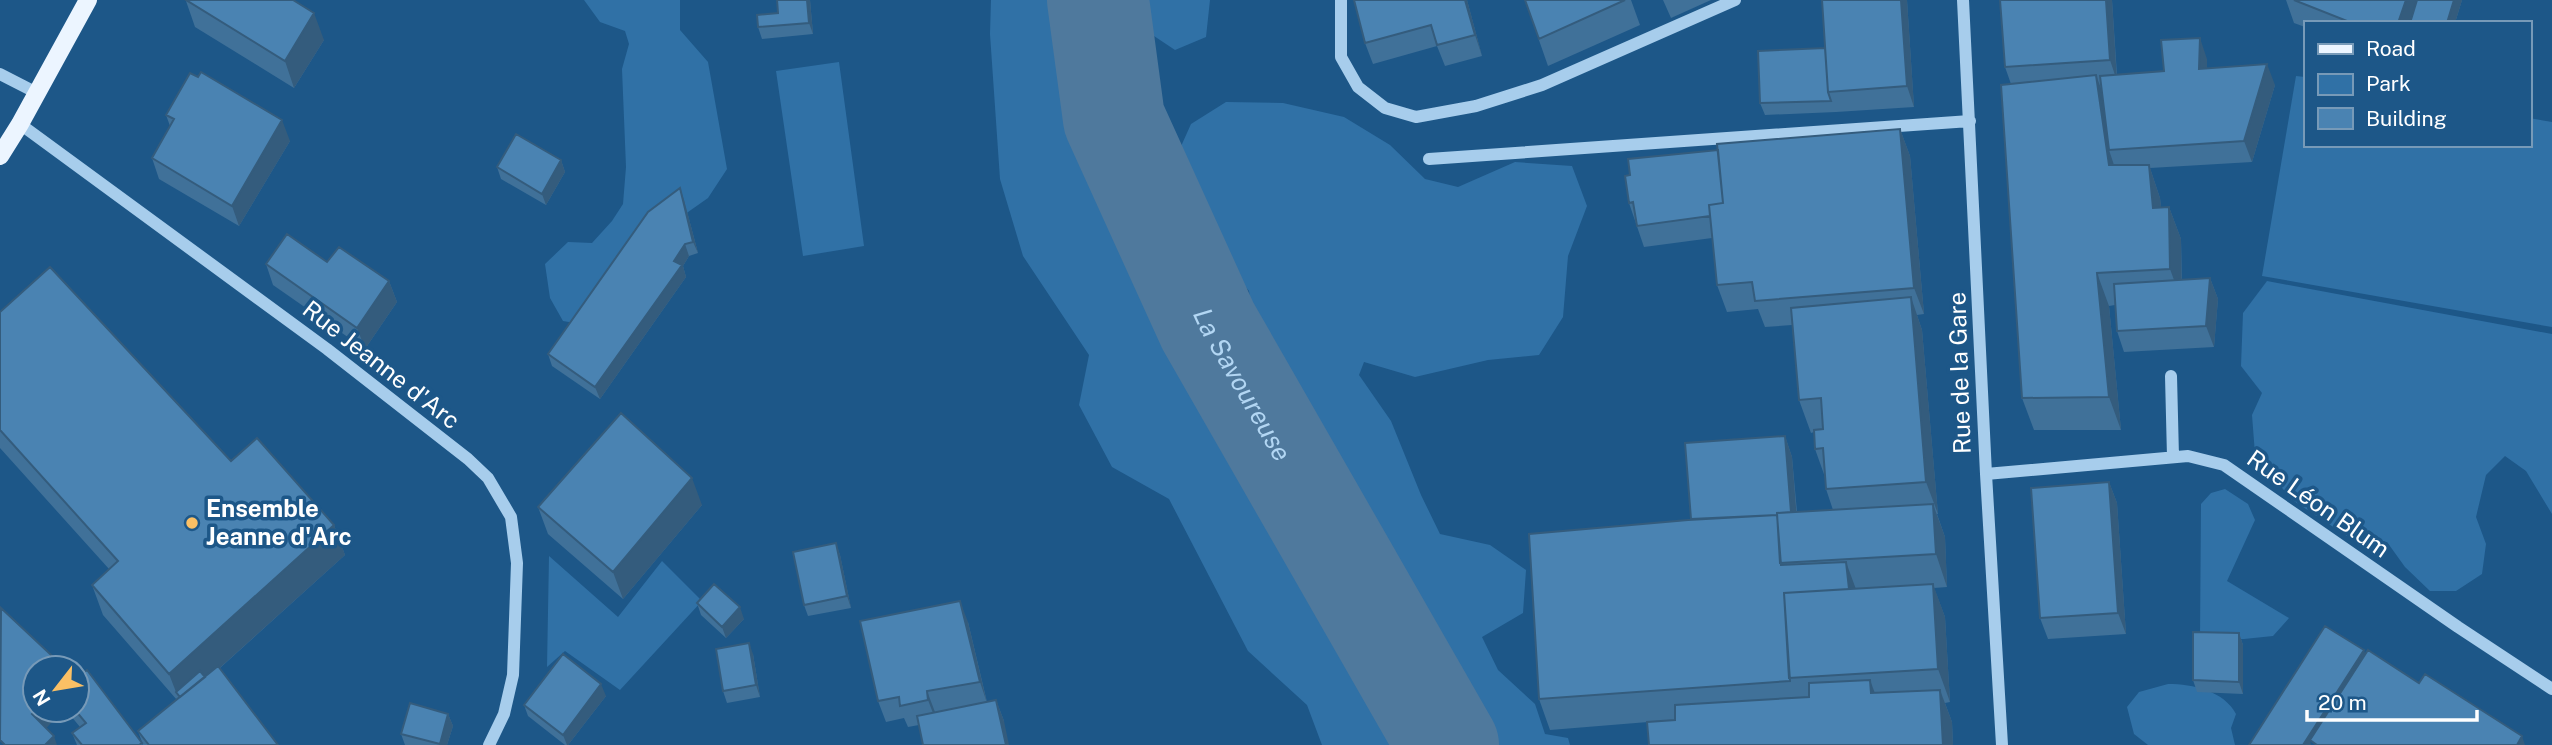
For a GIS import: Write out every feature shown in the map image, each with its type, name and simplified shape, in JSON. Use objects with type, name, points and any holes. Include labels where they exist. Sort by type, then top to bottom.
[{"type":"main road","points":[[0,156],[88,0]]},
{"type":"street","points":[[1341,0],[1341,57],[1358,86],[1385,108],[1416,117],[1476,106],[1542,85],[1735,0]]},
{"type":"street","name":"Rue de la Gare","points":[[1963,0],[2002,745]]},
{"type":"street","points":[[0,74],[37,93]]},
{"type":"street","points":[[1429,159],[1970,121]]},
{"type":"street","name":"Rue Jeanne d'Arc","points":[[20,124],[327,349],[457,450],[488,478],[511,517],[517,564],[513,675],[504,714],[489,745]]},
{"type":"street","points":[[2171,376],[2174,457]]},
{"type":"street","name":"Rue Léon Blum","points":[[1986,474],[2174,457],[2188,457],[2224,465],[2552,689]]},
{"type":"green space","points":[[584,0],[680,0],[680,30],[708,62],[727,169],[708,198],[671,224],[575,323],[563,321],[550,298],[545,264],[568,242],[592,243],[612,221],[623,204],[626,167],[622,69],[629,44],[625,31],[600,22]]},
{"type":"green space","points":[[991,0],[1076,0],[1080,23],[1072,69],[1075,114],[1127,189],[1140,251],[1188,302],[1234,403],[1311,466],[1296,434],[1279,382],[1256,344],[1249,291],[1203,235],[1178,153],[1191,124],[1226,102],[1283,103],[1344,117],[1390,145],[1425,179],[1458,187],[1515,162],[1572,166],[1587,206],[1568,256],[1563,317],[1539,355],[1488,360],[1415,377],[1364,362],[1359,375],[1391,421],[1440,534],[1490,545],[1526,570],[1523,613],[1482,637],[1498,670],[1535,704],[1545,734],[1568,738],[1570,745],[1322,745],[1307,705],[1248,651],[1169,499],[1112,467],[1079,405],[1089,355],[1023,256],[1000,179],[990,34]],"holes":[[[1384,602],[1426,636],[1454,666],[1455,707],[1442,720]]]},
{"type":"green space","points":[[1127,0],[1210,0],[1206,37],[1175,50],[1133,22]]},
{"type":"green space","points":[[839,62],[864,246],[803,256],[776,71]]},
{"type":"green space","points":[[2296,76],[2304,77],[2304,147],[2531,147],[2531,118],[2552,122],[2552,327],[2262,276]]},
{"type":"green space","points":[[2267,281],[2552,334],[2552,514],[2526,471],[2505,456],[2486,475],[2476,517],[2486,544],[2482,574],[2456,591],[2430,591],[2405,567],[2387,542],[2359,544],[2291,499],[2255,454],[2252,415],[2262,393],[2241,366],[2243,313]]},
{"type":"green space","points":[[2225,489],[2248,504],[2255,520],[2227,581],[2289,618],[2273,636],[2200,639],[2201,504],[2211,493]]},
{"type":"green space","points":[[549,556],[618,617],[662,561],[702,601],[620,690],[565,651],[547,667]]},
{"type":"green space","points":[[2168,684],[2207,690],[2231,706],[2236,714],[2231,728],[2235,745],[2148,745],[2134,734],[2127,707],[2139,692]]},
{"type":"building","points":[[186,0],[293,0],[314,13],[285,61]]},
{"type":"building","points":[[777,0],[807,0],[809,23],[758,27],[757,15],[778,13]]},
{"type":"building","points":[[1354,0],[1465,0],[1475,35],[1437,45],[1431,25],[1365,43]]},
{"type":"building","points":[[1525,0],[1625,0],[1539,39]]},
{"type":"building","points":[[1822,0],[1901,0],[1907,86],[1828,92]]},
{"type":"building","points":[[2000,0],[2106,0],[2110,60],[2005,67]]},
{"type":"building","points":[[2294,0],[2406,0],[2399,21],[2347,21]]},
{"type":"building","points":[[2417,0],[2454,0],[2448,21],[2411,21]]},
{"type":"building","points":[[2200,38],[2199,69],[2267,64],[2244,141],[2109,150],[2100,76],[2164,71],[2161,40]]},
{"type":"building","points":[[1825,48],[1831,101],[1760,103],[1758,51]]},
{"type":"building","points":[[201,72],[282,120],[232,206],[152,158],[174,119],[166,115],[190,73],[198,77]]},
{"type":"building","points":[[2096,75],[2109,165],[2149,165],[2153,208],[2169,207],[2170,269],[2097,273],[2109,397],[2022,398],[2001,85]]},
{"type":"building","points":[[1900,129],[1914,288],[1755,301],[1752,282],[1717,285],[1709,205],[1723,203],[1717,144]]},
{"type":"building","points":[[516,134],[561,160],[542,194],[497,167]]},
{"type":"building","points":[[1718,150],[1723,203],[1709,205],[1710,216],[1637,226],[1633,202],[1629,203],[1625,176],[1630,175],[1628,159]]},
{"type":"building","points":[[680,188],[693,242],[685,244],[674,261],[682,265],[595,387],[548,354],[648,212]]},
{"type":"building","points":[[287,234],[327,262],[339,247],[389,281],[357,328],[266,264]]},
{"type":"building","name":"Ensemble Jeanne d'Arc","points":[[50,267],[231,461],[257,438],[334,525],[169,674],[92,585],[118,561],[0,430],[0,312]]},
{"type":"building","points":[[2210,278],[2206,326],[2117,331],[2114,284]]},
{"type":"building","points":[[1911,297],[1926,482],[1826,489],[1823,448],[1815,449],[1814,430],[1823,429],[1821,398],[1799,400],[1791,308]]},
{"type":"building","points":[[621,413],[692,478],[613,572],[538,507]]},
{"type":"building","points":[[1785,436],[1791,512],[1691,519],[1685,443]]},
{"type":"building","points":[[2109,482],[2118,613],[2040,618],[2031,488]]},
{"type":"building","points":[[1933,504],[1936,554],[1780,563],[1777,513]]},
{"type":"building","points":[[1777,515],[1781,565],[1846,562],[1849,589],[1784,593],[1790,681],[1539,699],[1529,534]]},
{"type":"building","points":[[836,543],[847,596],[804,605],[793,552]]},
{"type":"building","points":[[714,584],[740,607],[722,627],[697,603]]},
{"type":"building","points":[[1933,584],[1938,669],[1789,678],[1784,593]]},
{"type":"building","points":[[960,601],[980,682],[927,691],[928,700],[900,706],[899,697],[878,701],[860,621]]},
{"type":"building","points":[[1,608],[50,654],[21,654],[21,724],[42,724],[54,736],[45,745],[5,745],[0,740]]},
{"type":"building","points":[[2325,626],[2364,650],[2303,745],[2249,745]]},
{"type":"building","points":[[2193,632],[2239,633],[2239,682],[2193,680]]},
{"type":"building","points":[[749,643],[756,685],[723,691],[716,649]]},
{"type":"building","points":[[2368,650],[2419,683],[2425,674],[2522,736],[2517,745],[2317,745],[2310,740]]},
{"type":"building","points":[[563,654],[601,684],[563,735],[524,705]]},
{"type":"building","points":[[218,666],[278,745],[149,745],[138,731]]},
{"type":"building","points":[[200,671],[205,677],[180,697],[176,692]]},
{"type":"building","points":[[91,675],[142,743],[82,745],[72,733],[85,724],[91,724]]},
{"type":"building","points":[[1870,680],[1871,693],[1940,690],[1943,745],[1649,745],[1647,722],[1675,720],[1675,705],[1809,697],[1809,683]]},
{"type":"building","points":[[996,700],[1006,745],[923,745],[917,716]]},
{"type":"building","points":[[410,703],[448,714],[440,744],[401,734]]},
{"type":"waterway","name":"La Savoureuse","points":[[1098,0],[1114,119],[1208,326],[1448,745]]},
{"type":"place","name":"Ensemble Jeanne d'Arc","points":[[192,523]]}]
